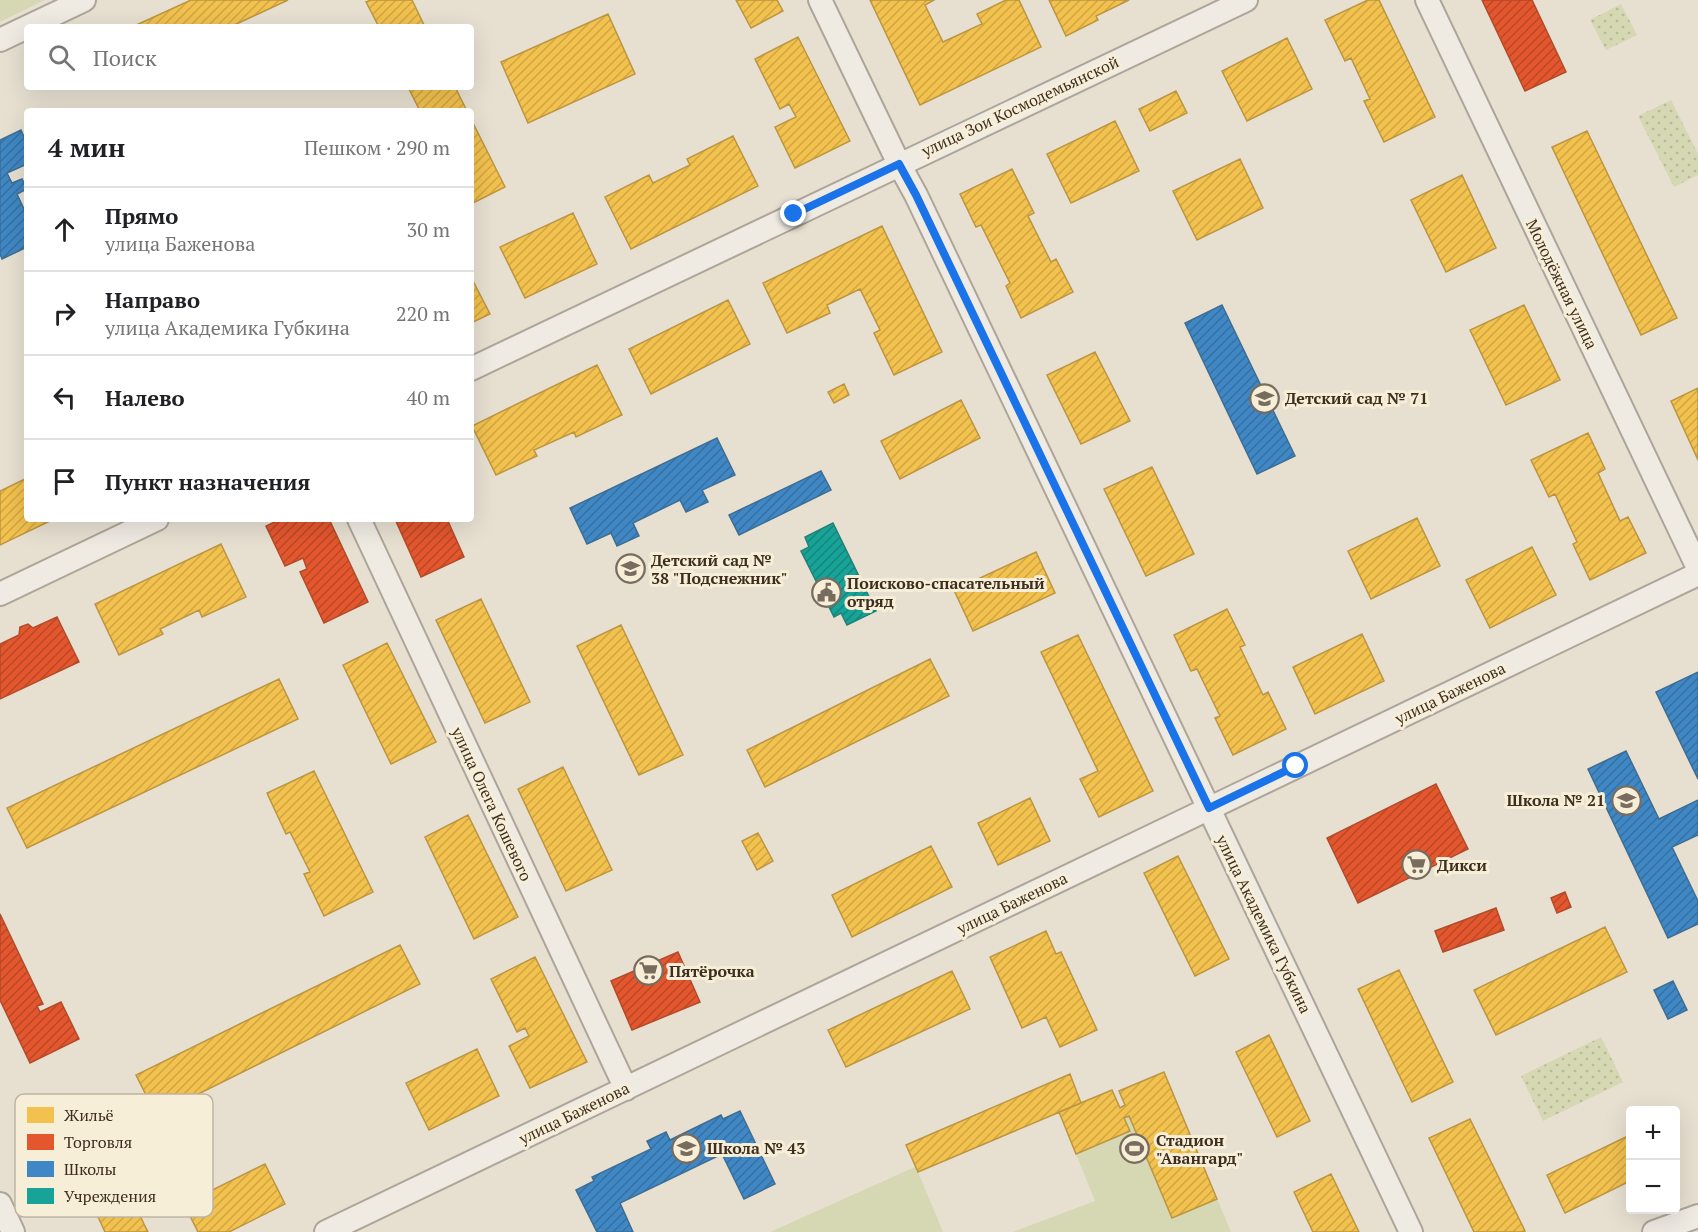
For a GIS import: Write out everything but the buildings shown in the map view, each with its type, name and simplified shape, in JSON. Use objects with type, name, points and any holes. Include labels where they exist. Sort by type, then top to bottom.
[{"type":"street","points":[[34,24],[84,0]]},
{"type":"street","name":"улица Академика Губкина","points":[[820,0],[916,195],[1411,1232]]},
{"type":"street","name":"улица Зои Космодемьянской","points":[[474,368],[1246,0]]},
{"type":"street","name":"Молодёжная улица","points":[[1427,0],[1698,568]]},
{"type":"street","points":[[0,40],[24,29]]},
{"type":"street","points":[[0,594],[151,522]]},
{"type":"street","name":"улица Олега Кошевого","points":[[359,522],[626,1089]]},
{"type":"street","name":"улица Баженова","points":[[326,1232],[1698,574]]},
{"type":"street","points":[[0,1204],[13,1232]]},
{"type":"street","points":[[1654,1232],[1698,1216]]},
{"type":"green space","points":[[0,0],[45,0],[0,22]]},
{"type":"green space","points":[[1621,4],[1637,35],[1606,50],[1590,20]]},
{"type":"green space","points":[[1671,100],[1698,154],[1698,175],[1674,187],[1638,116]]},
{"type":"green space","points":[[1601,1037],[1623,1082],[1543,1121],[1521,1076]]},
{"type":"green space","name":"Стадион \"Авангард\"","points":[[1164,1072],[1231,1232],[1013,1232],[1095,1201],[1059,1112],[918,1172],[943,1232],[770,1232],[915,1167],[906,1145],[1070,1074],[1081,1102],[1112,1090],[1120,1107],[1125,1105],[1119,1091]]},
{"type":"place","name":"Детский сад № 71","points":[[1264,398]]},
{"type":"place","name":"Детский сад № 38 \"Подснежник\"","points":[[630,569]]},
{"type":"place","name":"Поисково-спасательный отряд","points":[[826,592]]},
{"type":"place","name":"Школа № 21","points":[[1626,800]]},
{"type":"place","name":"Дикси","points":[[1416,865]]},
{"type":"place","name":"Пятёрочка","points":[[648,971]]},
{"type":"place","name":"Школа № 43","points":[[686,1148]]},
{"type":"place","name":"Стадион \"Авангард\"","points":[[1135,1149]]},
{"type":"route","points":[[794,214],[899,164],[916,195],[1209,808],[1296,766]]}]
